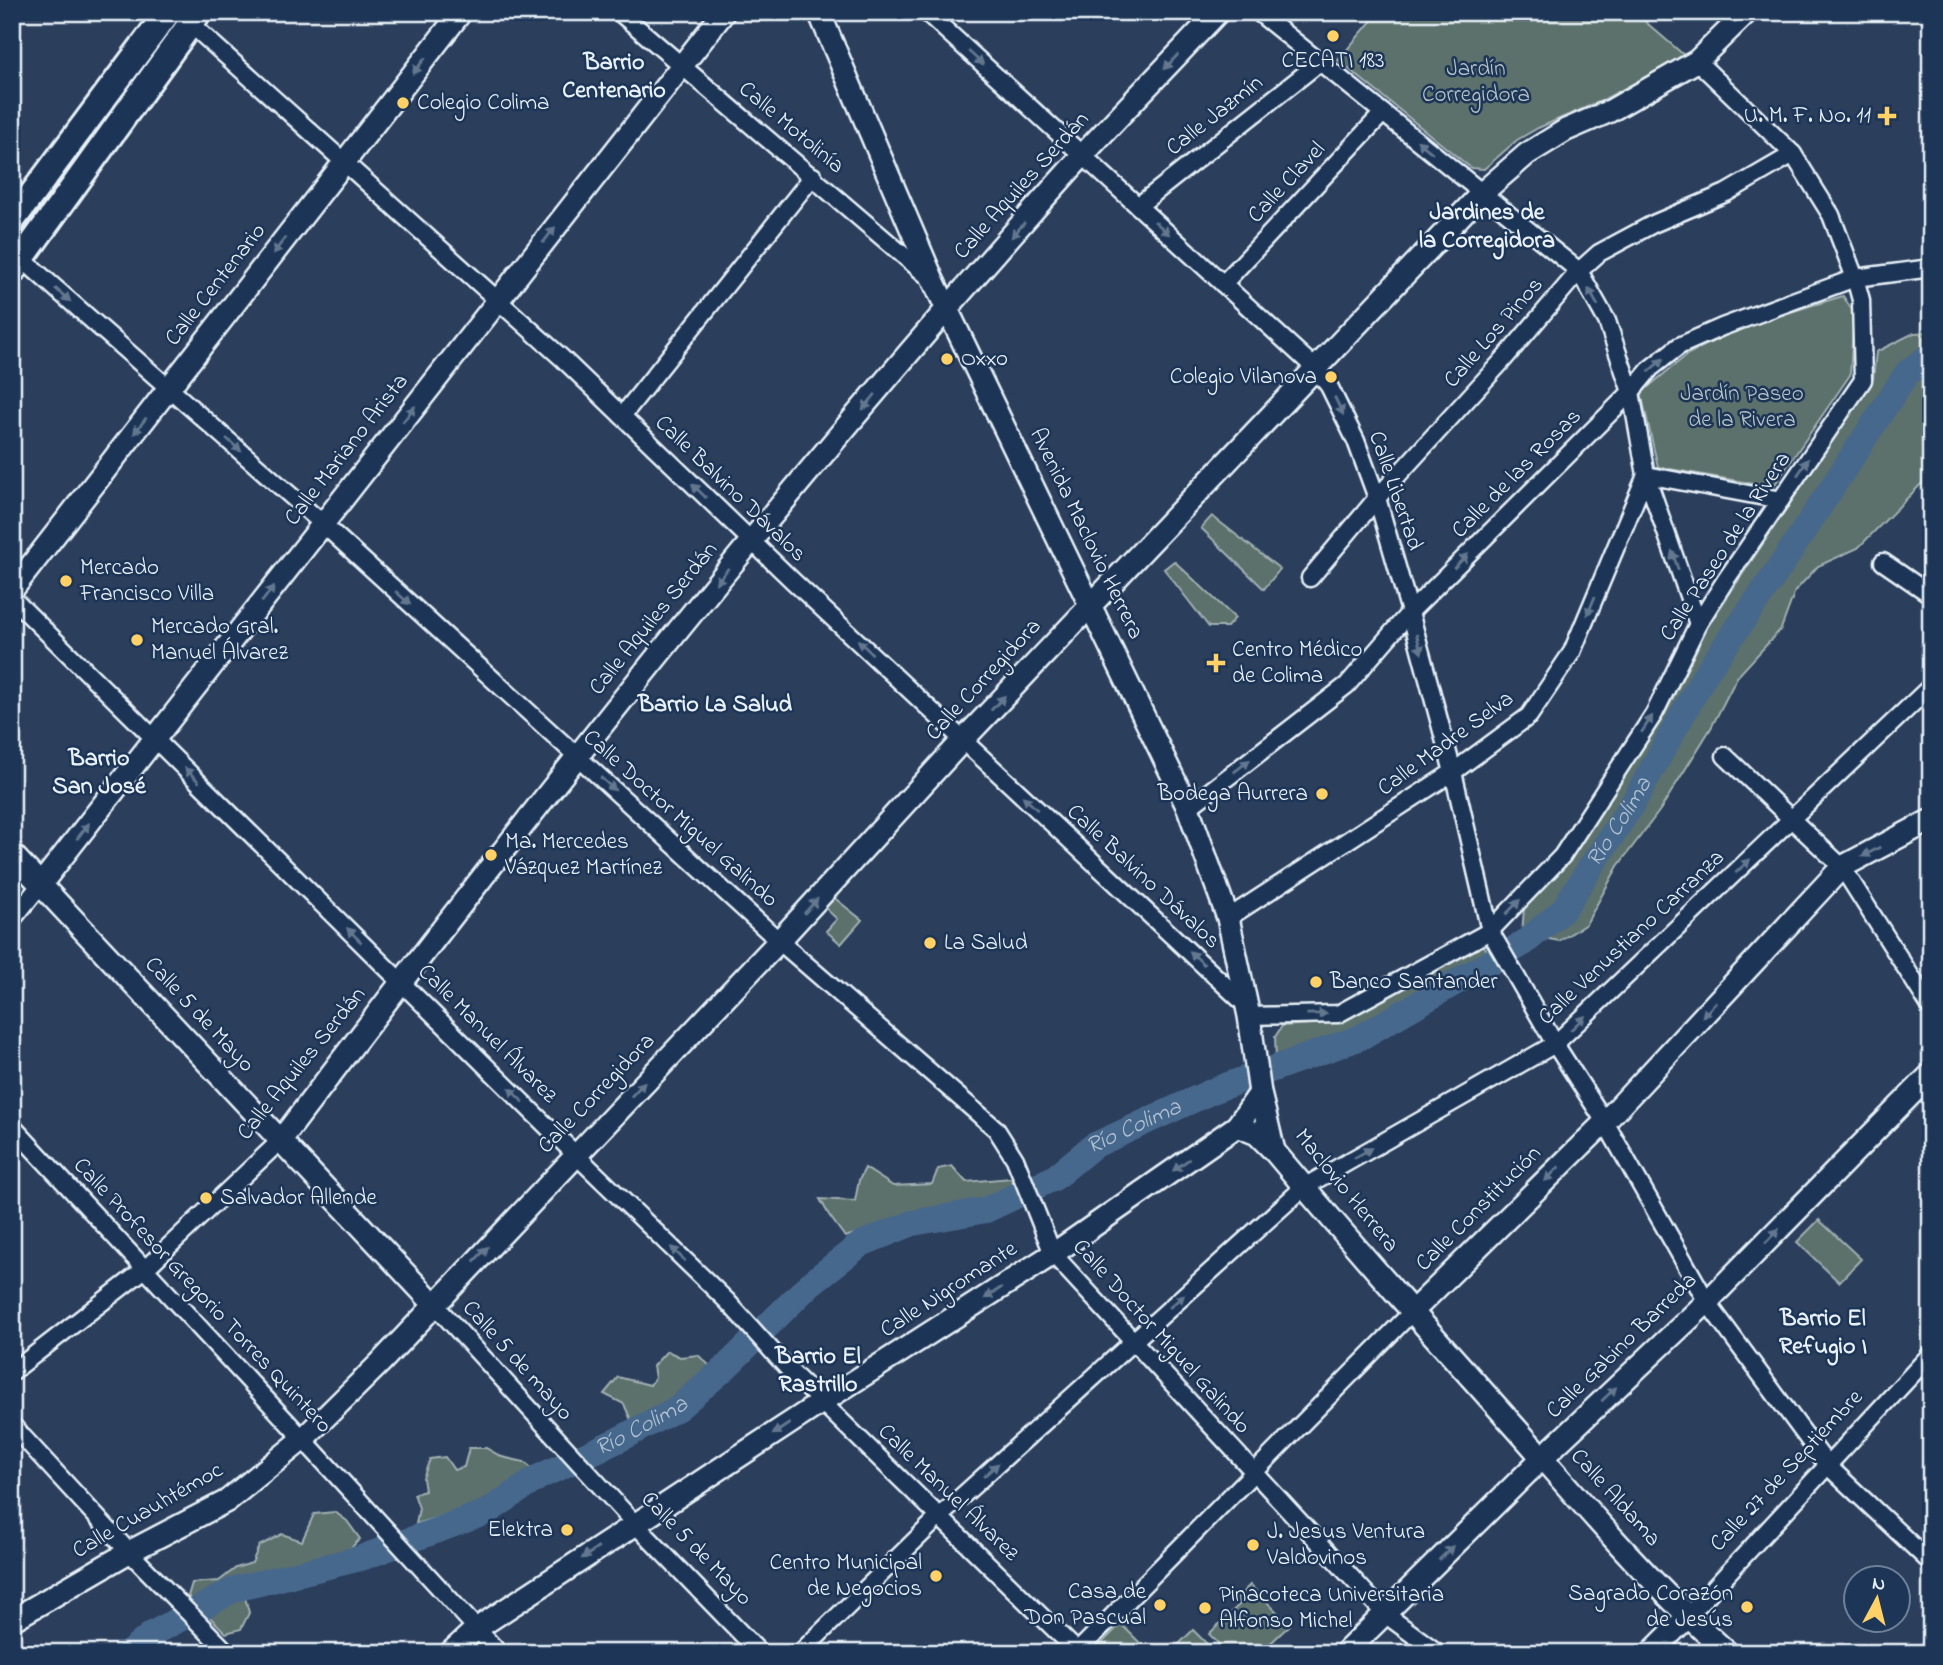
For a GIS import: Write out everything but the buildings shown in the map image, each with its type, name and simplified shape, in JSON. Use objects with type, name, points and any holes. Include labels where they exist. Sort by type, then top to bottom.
[{"type":"main road","points":[[12,221],[168,12]]},
{"type":"main road","points":[[15,260],[189,16]]},
{"type":"street","name":"Calle Centenario","points":[[12,590],[461,12]]},
{"type":"street","name":"Calle Motolinía","points":[[619,12],[933,280]]},
{"type":"street","name":"Calle Mariano Arista","points":[[12,920],[724,12]]},
{"type":"street","name":"Avenida Maclovio Herrera","points":[[819,12],[933,280],[1188,808],[1228,918],[1249,1017],[1260,1093]]},
{"type":"street","name":"Calle Libertad","points":[[926,12],[1315,368],[1329,386],[1356,441],[1377,498],[1453,772],[1490,931],[1555,1044],[1605,1122],[1707,1302],[1828,1466],[1931,1563]]},
{"type":"street","name":"Calle Aquiles Serdán","points":[[12,1372],[145,1269],[281,1140],[577,756],[751,541],[1083,155],[1218,12]]},
{"type":"street","points":[[1258,12],[1579,271],[1606,321],[1631,392],[1646,475],[1698,624]]},
{"type":"street","name":"Calle Corregidora","points":[[303,1439],[380,1363],[779,941],[963,740],[1482,193],[1527,154],[1566,130],[1610,111],[1697,61],[1747,12]]},
{"type":"street","name":"Calle Balvino Dávalos","points":[[189,16],[499,299],[963,740],[1249,1017]]},
{"type":"street","name":"Calle Paseo de la Rivera","points":[[1249,1017],[1338,1014],[1490,931],[1562,856],[1654,714],[1698,624],[1863,380],[1861,300],[1831,215],[1793,154],[1697,61]]},
{"type":"street","name":"Calle Jazmín","points":[[1138,206],[1320,62]]},
{"type":"street","name":"Calle Clavel","points":[[1223,284],[1383,113]]},
{"type":"street","name":"Calle Los Pinos","points":[[1310,578],[1377,498],[1504,359],[1579,271],[1599,253],[1653,224],[1726,193],[1793,154]]},
{"type":"street","points":[[622,416],[813,176]]},
{"type":"street","name":"Calle Doctor Miguel Galindo","points":[[15,260],[169,388],[323,524],[779,941],[996,1129],[1015,1159],[1054,1254],[1385,1614],[1438,1653]]},
{"type":"street","name":"Calle de las Rosas","points":[[1188,808],[1347,685],[1410,612],[1631,392],[1651,368],[1679,346],[1722,327],[1855,278],[1931,268]]},
{"type":"street","points":[[1646,475],[1781,500]]},
{"type":"street","name":"Calle Madre Selva","points":[[1228,918],[1453,772],[1530,716],[1572,652],[1646,475]]},
{"type":"street","points":[[1883,562],[1931,595]]},
{"type":"street","name":"Calle Manuel Álvarez","points":[[12,598],[727,1301],[792,1372],[1078,1652]]},
{"type":"street","name":"Calle Venustiano Carranza","points":[[800,1653],[940,1516],[1304,1187],[1555,1044],[1931,686]]},
{"type":"street","points":[[1725,756],[1842,867],[1931,1008]]},
{"type":"street","name":"Calle Constitución","points":[[1078,1652],[1412,1312],[1605,1122],[1842,867],[1931,820]]},
{"type":"street","name":"Calle 5 de Mayo","points":[[12,854],[434,1304]]},
{"type":"street","name":"Calle Gabino Barreda","points":[[1345,1653],[1542,1458],[1707,1302],[1931,1074]]},
{"type":"street","name":"Calle Nigromante","points":[[450,1653],[476,1629],[822,1402],[1054,1254],[1237,1126],[1260,1093]]},
{"type":"street","name":"Maclovio Herrera","points":[[1260,1093],[1274,1151],[1412,1312]]},
{"type":"street","name":"Calle Profesor Gregorio Torres Quintero","points":[[12,1126],[499,1653]]},
{"type":"street","points":[[1237,1126],[1257,1134],[1274,1151]]},
{"type":"street","name":"Calle 5 de mayo","points":[[434,1304],[595,1480]]},
{"type":"street","name":"Calle Aldama","points":[[1412,1312],[1687,1617],[1728,1653]]},
{"type":"street","name":"Calle 27 de Septiembre","points":[[1651,1653],[1931,1354]]},
{"type":"street","points":[[12,1425],[129,1552],[228,1653]]},
{"type":"street","name":"Calle Cuauhtémoc","points":[[12,1620],[129,1552],[227,1501],[303,1439]]},
{"type":"street","name":"Calle 5 de Mayo","points":[[595,1480],[760,1653]]},
{"type":"green space","name":"Jardín Corregidora","points":[[1379,12],[1634,12],[1685,56],[1601,101],[1538,128],[1517,140],[1484,169],[1471,168],[1338,60]]},
{"type":"green space","name":"Jardín Paseo de la Rivera","points":[[1843,296],[1854,313],[1850,375],[1773,487],[1658,467],[1641,393],[1688,354],[1744,326]]},
{"type":"green space","points":[[1931,332],[1931,474],[1858,548],[1818,566],[1795,591],[1781,629],[1737,677],[1711,728],[1660,810],[1618,866],[1586,924],[1559,941],[1522,934],[1524,908],[1563,867],[1666,712],[1708,626],[1873,379],[1876,352],[1914,333]]},
{"type":"green space","points":[[1212,516],[1280,569],[1264,589],[1201,528]]},
{"type":"green space","points":[[1174,561],[1235,618],[1227,627],[1209,627],[1164,569]]},
{"type":"green space","points":[[832,896],[862,920],[841,944],[826,931],[837,919],[823,906]]},
{"type":"green space","points":[[1483,944],[1491,957],[1474,968],[1439,981],[1422,998],[1401,1004],[1357,1033],[1342,1032],[1312,1052],[1276,1058],[1275,1037],[1282,1026],[1337,1022]]},
{"type":"green space","points":[[952,1166],[966,1182],[1011,1178],[1016,1189],[983,1205],[902,1219],[845,1237],[820,1199],[855,1201],[859,1180],[865,1168],[893,1186],[932,1184],[938,1169]]},
{"type":"green space","points":[[1819,1220],[1861,1259],[1839,1282],[1797,1242]]},
{"type":"green space","points":[[667,1351],[680,1357],[698,1355],[710,1366],[676,1402],[631,1420],[624,1404],[604,1394],[618,1377],[650,1385],[655,1378],[653,1366]]},
{"type":"green space","points":[[469,1448],[486,1448],[502,1457],[524,1462],[534,1470],[478,1505],[416,1524],[419,1508],[414,1494],[425,1491],[423,1478],[430,1459],[445,1457],[454,1470],[464,1467]]},
{"type":"green space","points":[[335,1512],[347,1521],[360,1539],[342,1557],[311,1576],[277,1574],[264,1589],[244,1593],[249,1613],[241,1629],[226,1633],[188,1596],[192,1583],[219,1581],[236,1568],[252,1563],[259,1546],[282,1534],[302,1541],[314,1514]]},
{"type":"green space","points":[[1250,1585],[1290,1625],[1260,1653],[1228,1653],[1209,1634],[1240,1604],[1236,1599]]},
{"type":"green space","points":[[1121,1624],[1145,1648],[1140,1653],[1092,1653]]},
{"type":"green space","points":[[1193,1630],[1216,1653],[1180,1653],[1175,1648]]},
{"type":"waterway","name":"Río Colima","points":[[129,1653],[152,1634],[235,1589],[361,1558],[487,1512],[539,1477],[678,1408],[726,1367],[810,1284],[861,1244],[913,1223],[986,1210],[1054,1178],[1093,1146],[1217,1089],[1359,1038],[1524,943],[1562,911],[1633,803],[1706,673],[1774,576],[1907,373],[1931,355]]},
{"type":"place","name":"CECATI 183","points":[[1333,36]]},
{"type":"place","name":"Colegio Colima","points":[[403,103]]},
{"type":"place","name":"U. M. F. No. 11","points":[[1887,116]]},
{"type":"place","name":"Oxxo","points":[[947,359]]},
{"type":"place","name":"Colegio Vilanova","points":[[1331,377]]},
{"type":"place","name":"Mercado Francisco Villa","points":[[66,581]]},
{"type":"place","name":"Mercado Gral. Manuel Álvarez","points":[[137,640]]},
{"type":"place","name":"Centro Médico de Colima","points":[[1216,663]]},
{"type":"place","name":"Bodega Aurrera","points":[[1322,794]]},
{"type":"place","name":"Ma. Mercedes Vázquez Martínez","points":[[491,855]]},
{"type":"place","name":"La Salud","points":[[930,943]]},
{"type":"place","name":"Banco Santander","points":[[1316,982]]},
{"type":"place","name":"Salvador Allende","points":[[206,1198]]},
{"type":"place","name":"Elektra","points":[[567,1530]]},
{"type":"place","name":"J. Jesus Ventura Valdovinos","points":[[1253,1545]]},
{"type":"place","name":"Centro Municipal de Negocios","points":[[936,1576]]},
{"type":"place","name":"Casa de Don Pascual","points":[[1160,1605]]},
{"type":"place","name":"Sagrado Corazón de Jesús","points":[[1747,1607]]},
{"type":"place","name":"Pinacoteca Universitaria Alfonso Michel","points":[[1205,1608]]},
{"type":"district","name":"Barrio Centenario","points":[[614,77]]},
{"type":"district","name":"Jardines de la Corregidora","points":[[1487,227]]},
{"type":"district","name":"Barrio La Salud","points":[[715,705]]},
{"type":"district","name":"Barrio San José","points":[[99,773]]},
{"type":"district","name":"Barrio El Refugio I","points":[[1823,1333]]},
{"type":"district","name":"Barrio El Rastrillo","points":[[818,1371]]}]
